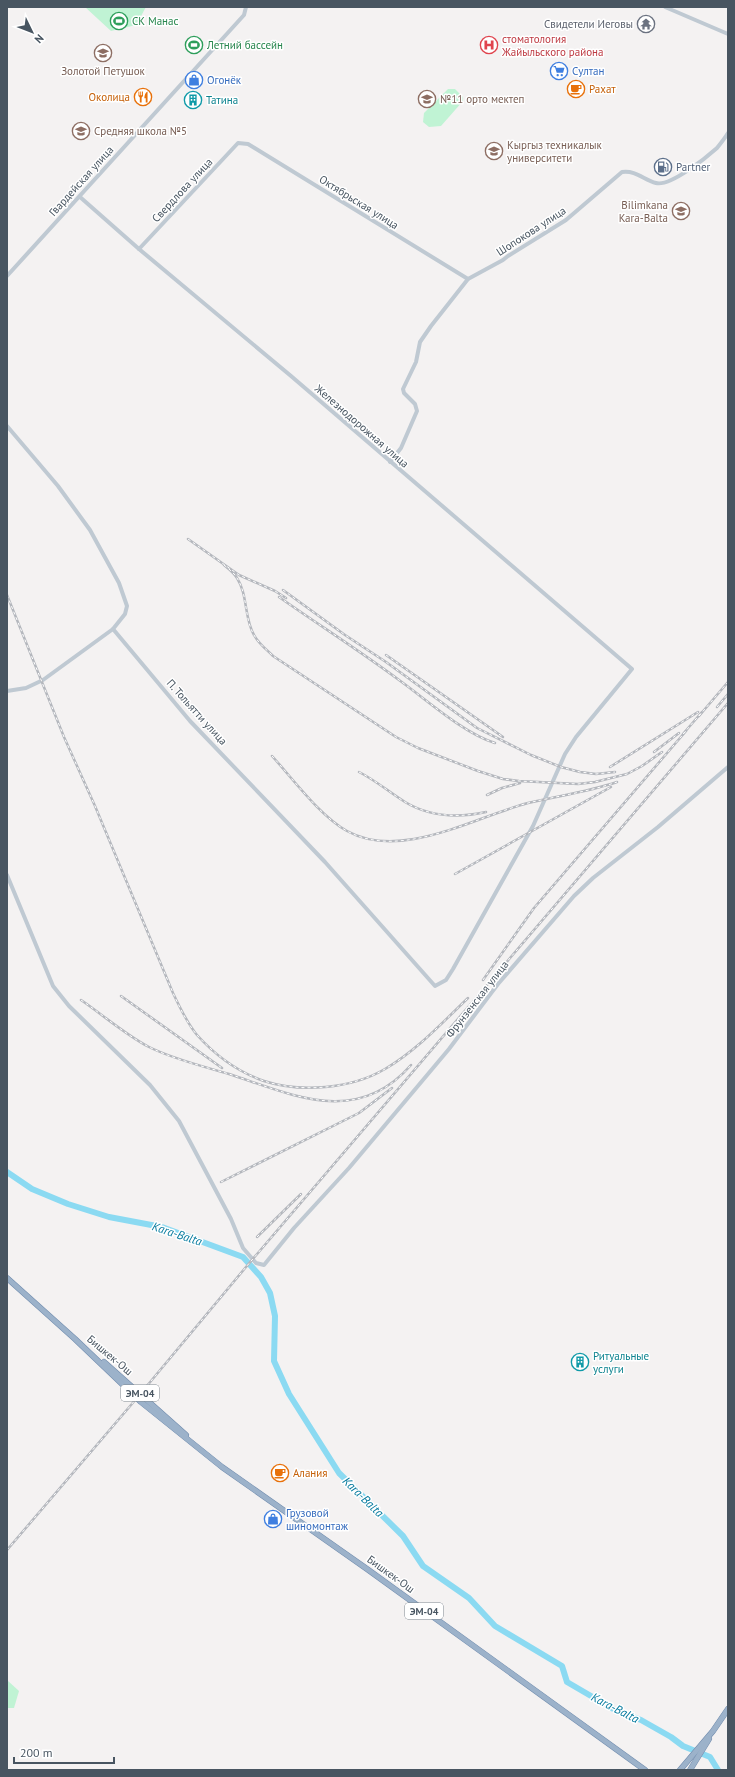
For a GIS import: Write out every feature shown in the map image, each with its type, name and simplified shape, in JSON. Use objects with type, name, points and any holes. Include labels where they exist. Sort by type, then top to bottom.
[{"type":"highway","name":"Бишкек-Ош","points":[[7,1278],[75,1339],[139,1392],[222,1467],[367,1569],[645,1770]]},
{"type":"highway","points":[[680,1770],[691,1763],[728,1708]]},
{"type":"highway","points":[[690,1770],[691,1763]]},
{"type":"street","name":"Гвардейская улица","points":[[7,276],[244,15],[246,7]]},
{"type":"street","points":[[665,7],[728,34]]},
{"type":"street","name":"Шопокова улица","points":[[390,462],[401,448],[417,411],[415,404],[404,392],[404,386],[416,362],[420,342],[468,280],[503,260],[566,220],[622,172],[633,172],[656,183],[665,183],[673,180],[703,160],[717,147],[728,133]]},
{"type":"street","name":"Октябрьская улица","points":[[238,143],[248,144],[468,280]]},
{"type":"street","name":"Свердлова улица","points":[[139,249],[238,143]]},
{"type":"street","name":"Железнодорожная улица","points":[[80,197],[632,669],[576,737],[565,754],[533,826],[453,969],[446,980],[435,986]]},
{"type":"street","points":[[7,426],[58,486],[90,530],[119,583],[127,606],[125,614],[113,629],[42,680],[26,688],[7,691]]},
{"type":"street","name":"П. Тольятти улица","points":[[113,629],[190,720],[325,862],[435,986]]},
{"type":"street","name":"Фрунзенская улица","points":[[7,875],[54,986],[69,1006],[150,1085],[179,1120],[231,1219],[243,1248],[256,1263],[264,1265],[294,1228],[349,1168],[449,1049],[508,973],[574,896],[593,878],[658,827],[728,767]]},
{"type":"green space","name":"СК Манас","points":[[85,7],[146,7],[136,25],[111,31]]},
{"type":"green space","points":[[448,89],[455,89],[463,97],[463,101],[441,126],[429,127],[423,122],[424,113]]},
{"type":"green space","points":[[7,1680],[19,1691],[14,1708],[7,1708]]},
{"type":"waterway","name":"Kara-Balta","points":[[7,1172],[32,1189],[68,1204],[109,1217],[162,1227],[243,1257],[261,1277],[270,1293],[275,1316],[274,1361],[289,1394],[339,1473],[403,1536],[423,1566],[469,1598],[495,1626],[562,1666],[567,1682],[615,1710],[641,1720],[671,1737],[683,1746],[710,1757],[718,1770]]},
{"type":"railway","points":[[188,539],[239,575],[275,591],[286,598]]},
{"type":"railway","points":[[224,565],[237,578],[245,599],[251,628],[260,644],[273,656],[396,737],[418,748],[503,779],[578,784],[595,782],[627,774],[642,766],[662,752]]},
{"type":"railway","points":[[283,590],[477,728],[531,755],[561,767],[596,774],[615,772]]},
{"type":"railway","points":[[7,595],[64,737],[95,806],[173,993],[181,1010],[197,1035],[219,1056],[245,1073],[278,1085],[310,1088],[342,1085],[372,1076],[396,1062],[428,1036],[468,998]]},
{"type":"railway","points":[[279,597],[384,669],[458,724],[470,732],[495,743]]},
{"type":"railway","points":[[386,655],[503,737]]},
{"type":"railway","points":[[699,716],[728,682]]},
{"type":"railway","points":[[717,707],[728,694]]},
{"type":"railway","points":[[7,1550],[246,1267],[728,703]]},
{"type":"railway","points":[[610,767],[698,712]]},
{"type":"railway","points":[[683,734],[702,712]]},
{"type":"railway","points":[[483,980],[534,908],[686,731]]},
{"type":"railway","points":[[654,752],[679,733]]},
{"type":"railway","points":[[272,756],[317,807],[337,824],[347,831],[368,839],[391,841],[414,839],[438,834],[507,809],[617,782]]},
{"type":"railway","points":[[359,772],[405,802],[424,811],[445,815],[465,815],[486,812]]},
{"type":"railway","points":[[487,795],[502,788],[520,783]]},
{"type":"railway","points":[[455,874],[611,787]]},
{"type":"railway","points":[[121,996],[222,1068]]},
{"type":"railway","points":[[81,1000],[132,1037],[158,1051],[188,1062],[300,1097],[324,1101],[347,1101],[369,1096],[390,1084],[411,1065]]},
{"type":"railway","points":[[221,1182],[359,1113],[392,1088]]},
{"type":"railway","points":[[257,1237],[301,1194]]},
{"type":"place","name":"СК Манас","points":[[119,21]]},
{"type":"place","name":"Свидетели Иеговы","points":[[646,24]]},
{"type":"place","name":"Летний бассейн","points":[[194,45]]},
{"type":"place","name":"стоматология Жайыльского района","points":[[489,45]]},
{"type":"place","name":"Золотой Петушок","points":[[103,53]]},
{"type":"place","name":"Султан","points":[[559,71]]},
{"type":"place","name":"Огонёк","points":[[194,80]]},
{"type":"place","name":"Рахат","points":[[576,89]]},
{"type":"place","name":"Околица","points":[[143,97]]},
{"type":"place","name":"№11 орто мектеп","points":[[427,99]]},
{"type":"place","name":"Татина","points":[[193,100]]},
{"type":"place","name":"Средняя школа №5","points":[[81,131]]},
{"type":"place","name":"Кыргыз техникалык университети","points":[[494,151]]},
{"type":"place","name":"Partner","points":[[663,167]]},
{"type":"place","name":"Bilimkana Kara-Balta","points":[[681,211]]},
{"type":"place","name":"Ритуальные услуги","points":[[580,1362]]},
{"type":"place","name":"Алания","points":[[280,1473]]},
{"type":"place","name":"Грузовой шиномонтаж","points":[[273,1519]]}]
